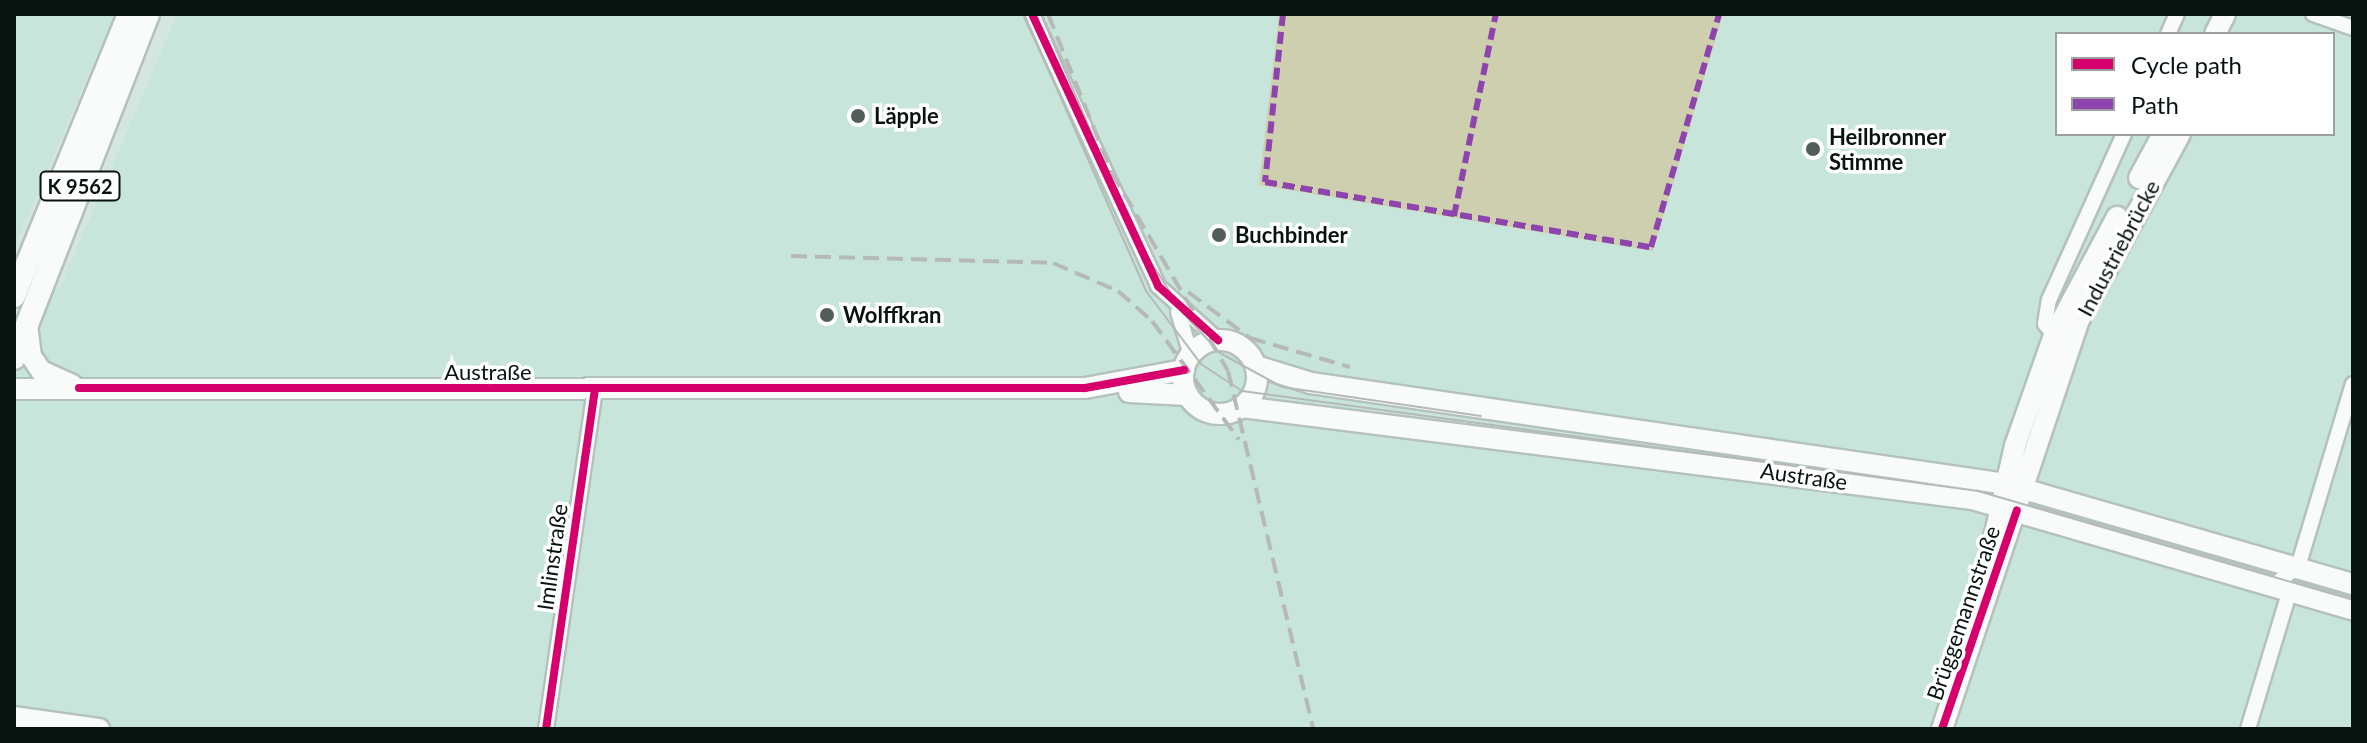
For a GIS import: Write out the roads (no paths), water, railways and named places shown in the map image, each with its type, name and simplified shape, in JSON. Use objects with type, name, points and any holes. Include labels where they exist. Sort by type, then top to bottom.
[{"type":"main road","name":"K 9562","points":[[14,296],[129,14]]},
{"type":"main road","name":"K 9562","points":[[14,358],[148,14]]},
{"type":"main road","name":"Industriebrücke","points":[[2054,335],[2162,136]]},
{"type":"main road","name":"Industriebrücke","points":[[2061,365],[2097,282],[2179,136]]},
{"type":"main road","points":[[14,280],[38,235]]},
{"type":"main road","points":[[27,323],[31,356],[41,371],[79,388]]},
{"type":"main road","name":"Brüggemannstraße","points":[[1942,729],[2009,508],[2054,335]]},
{"type":"main road","name":"Austraße","points":[[1085,388],[1187,363],[1218,340],[1240,346],[1256,366],[1311,383],[2015,486],[2353,584]]},
{"type":"main road","points":[[1187,363],[1188,395]]},
{"type":"main road","name":"Brüggemannstraße","points":[[2015,486],[2061,365]]},
{"type":"main road","points":[[1242,407],[1253,395],[1256,366]]},
{"type":"main road","name":"Austraße","points":[[14,389],[595,391],[1085,388],[1188,395],[1211,413],[1242,407],[1481,432],[2009,508],[2353,610]]},
{"type":"main road","points":[[14,717],[99,729]]},
{"type":"street","points":[[1032,14],[1109,194],[1178,312],[1187,363]]},
{"type":"street","points":[[2313,14],[2353,28]]},
{"type":"street","name":"Brüggemannstraße","points":[[2054,335],[2045,324],[2049,300],[2123,136]]},
{"type":"street","points":[[1178,312],[1218,340]]},
{"type":"street","points":[[2248,729],[2280,590],[2298,567],[2353,384]]},
{"type":"street","name":"Imlinstraße","points":[[546,729],[595,391]]},
{"type":"tram line","points":[[1024,14],[1146,291],[1201,364],[1242,391],[1978,491],[2353,600]]},
{"type":"tram line","points":[[1041,14],[1138,242],[1184,314],[1220,353],[1282,387],[1481,416]]},
{"type":"railway","points":[[1048,14],[1112,173],[1228,371],[1313,729]]},
{"type":"railway","points":[[791,256],[1053,263],[1118,291],[1152,321],[1239,440]]},
{"type":"railway","points":[[1188,292],[1250,338],[1350,367]]},
{"type":"place","name":"Läpple","points":[[858,116]]},
{"type":"place","name":"Heilbronner Stimme","points":[[1813,149]]},
{"type":"place","name":"Buchbinder","points":[[1219,235]]},
{"type":"place","name":"Wolffkran","points":[[827,315]]}]
